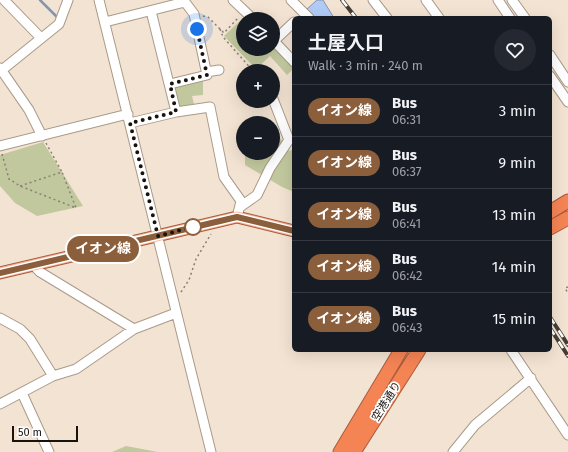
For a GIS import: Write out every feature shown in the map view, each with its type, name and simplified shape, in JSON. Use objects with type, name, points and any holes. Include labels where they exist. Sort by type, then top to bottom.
[{"type":"highway","points":[[552,211],[568,201]]},
{"type":"highway","points":[[552,227],[568,218]]},
{"type":"highway","name":"空港通り","points":[[340,452],[400,352]]},
{"type":"highway","name":"空港通り","points":[[354,452],[417,352]]},
{"type":"main road","points":[[0,273],[158,236],[238,212],[292,230]]},
{"type":"street","points":[[4,0],[41,38]]},
{"type":"street","points":[[42,136],[29,110],[1,69],[59,24],[68,0]]},
{"type":"street","points":[[99,0],[210,452]]},
{"type":"street","points":[[233,0],[245,11]]},
{"type":"street","points":[[291,0],[304,16]]},
{"type":"street","points":[[373,0],[385,16]]},
{"type":"street","points":[[426,0],[438,16]]},
{"type":"street","points":[[498,0],[509,16]]},
{"type":"street","points":[[512,0],[524,16]]},
{"type":"street","points":[[105,22],[185,2],[194,14],[207,75],[170,84]]},
{"type":"street","points":[[151,11],[176,112]]},
{"type":"street","points":[[280,35],[292,24]]},
{"type":"street","points":[[280,48],[292,60]]},
{"type":"street","points":[[552,58],[568,82]]},
{"type":"street","points":[[206,72],[219,70]]},
{"type":"street","points":[[552,79],[568,102]]},
{"type":"street","points":[[2,146],[129,118],[210,107],[224,177],[241,201],[238,212]]},
{"type":"street","points":[[238,212],[257,195],[270,168],[289,140],[277,108]]},
{"type":"street","points":[[33,265],[40,272],[134,329]]},
{"type":"street","points":[[0,404],[53,376],[76,370],[134,329],[176,312]]},
{"type":"street","points":[[0,318],[20,329],[30,339],[53,376]]},
{"type":"street","points":[[512,352],[568,435]]},
{"type":"street","points":[[453,452],[475,425],[531,378]]},
{"type":"street","points":[[22,393],[49,452]]},
{"type":"path","points":[[194,14],[208,17],[224,33],[245,11]]},
{"type":"path","points":[[218,26],[223,36],[247,64]]},
{"type":"path","points":[[2,146],[9,179],[20,186],[76,208],[62,172],[42,136]]},
{"type":"path","points":[[20,186],[62,172]]},
{"type":"path","points":[[181,293],[189,280],[196,259],[211,233]]},
{"type":"path","points":[[568,287],[565,288],[568,293]]},
{"type":"green space","points":[[236,25],[236,48],[224,36]]},
{"type":"green space","points":[[280,53],[292,66],[292,70],[287,75],[280,67],[280,64],[277,64],[270,56],[280,56]]},
{"type":"green space","points":[[243,56],[270,56],[261,64],[251,64]]},
{"type":"green space","points":[[203,81],[203,95],[192,96],[194,104],[179,107],[174,87]]},
{"type":"green space","points":[[280,138],[289,151],[292,150],[292,191],[282,187],[245,165],[245,160],[280,160]]},
{"type":"green space","points":[[43,142],[83,206],[37,216],[15,203],[0,186],[0,155]]},
{"type":"green space","points":[[126,446],[158,452],[112,452]]},
{"type":"water","points":[[317,0],[323,0],[333,16],[314,16],[307,9]]},
{"type":"waterway","points":[[40,0],[58,18]]},
{"type":"railway","points":[[342,0],[354,16]]},
{"type":"railway","points":[[552,320],[568,345]]},
{"type":"railway","points":[[552,331],[568,356]]},
{"type":"bus line","name":"イオン線","points":[[0,273],[237,217],[292,230]]},
{"type":"route","points":[[193,227],[158,236],[130,123],[176,112],[170,84],[207,75],[197,29]]}]
